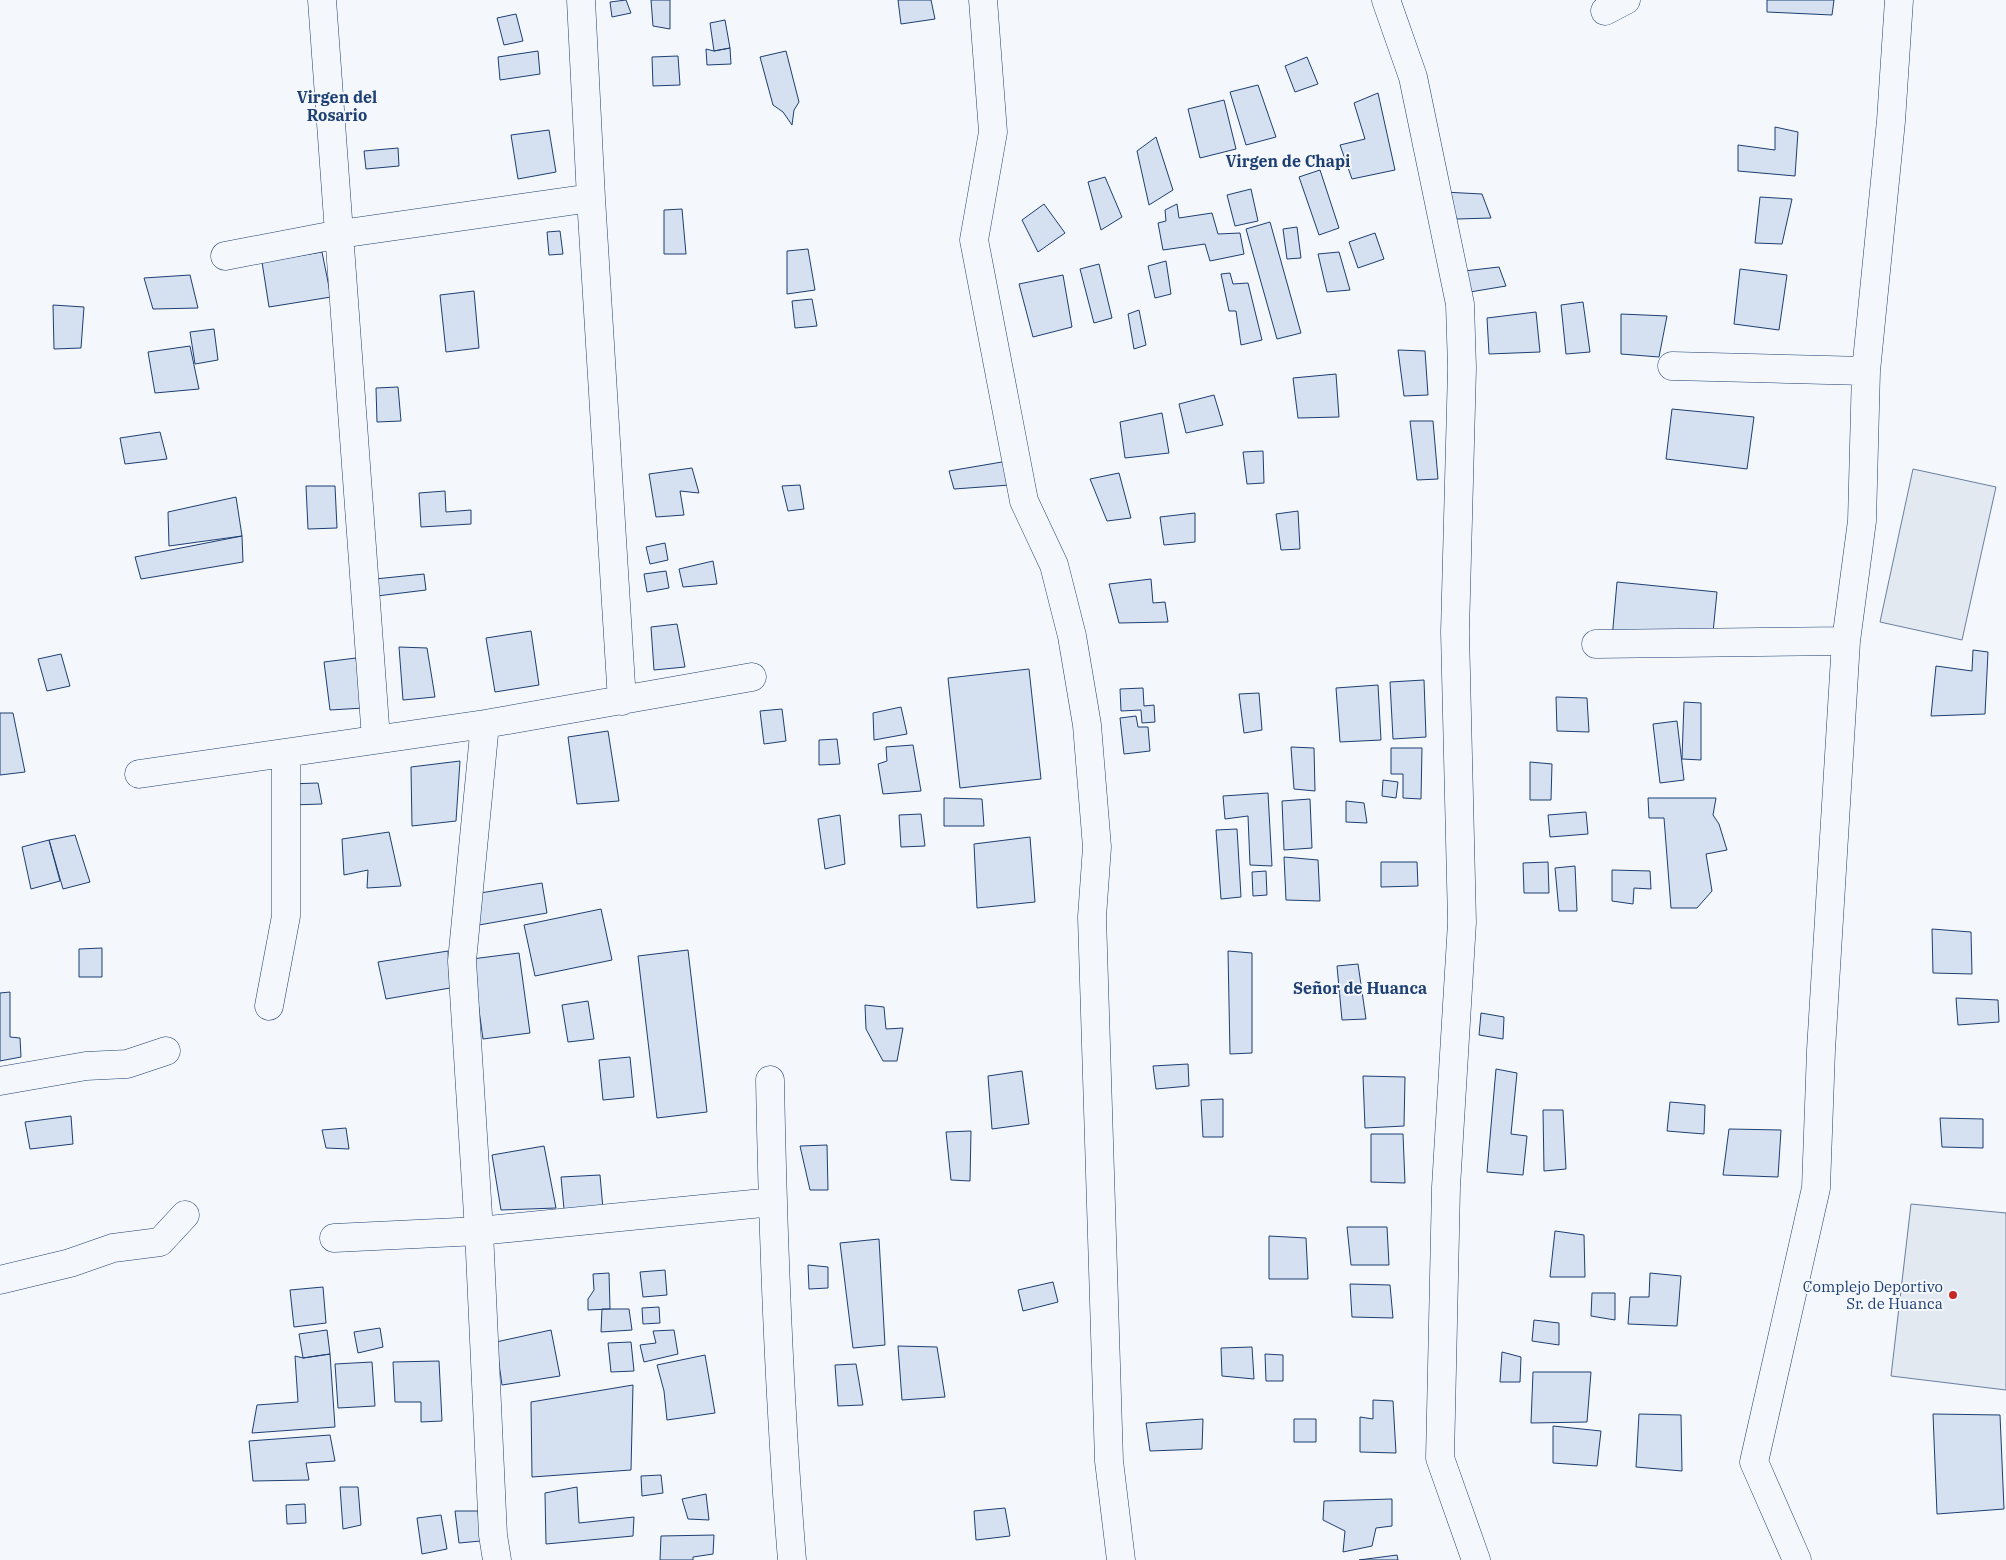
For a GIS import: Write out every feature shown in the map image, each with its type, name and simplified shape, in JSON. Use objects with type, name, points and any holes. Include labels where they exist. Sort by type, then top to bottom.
[{"type":"street","points":[[322,0],[376,739]]},
{"type":"street","points":[[581,0],[591,198],[622,701]]},
{"type":"street","points":[[983,0],[993,132],[974,240],[1024,501],[1054,565],[1072,636],[1087,725],[1097,847],[1092,917],[1109,1461],[1121,1560]]},
{"type":"street","points":[[1386,0],[1413,77],[1460,304],[1462,368],[1455,632],[1462,922],[1446,1187],[1440,1458],[1476,1560]]},
{"type":"street","points":[[1797,1560],[1754,1462],[1816,1188],[1821,1050],[1846,641],[1862,520],[1866,371],[1891,121],[1899,0]]},
{"type":"street","points":[[225,256],[340,234],[591,198]]},
{"type":"street","points":[[1672,366],[1866,371]]},
{"type":"street","points":[[1596,644],[1846,641]]},
{"type":"street","points":[[139,774],[486,724],[752,677]]},
{"type":"street","points":[[486,724],[462,961],[479,1231],[493,1535],[497,1560]]},
{"type":"street","points":[[269,1006],[286,916],[286,753]]},
{"type":"street","points":[[0,1081],[86,1066],[127,1064],[166,1052]]},
{"type":"street","points":[[770,1080],[772,1202],[786,1487],[792,1560]]},
{"type":"street","points":[[334,1238],[479,1231],[772,1202]]},
{"type":"street","points":[[0,1280],[70,1263],[113,1248],[160,1242],[185,1215]]},
{"type":"shaded area","points":[[1913,469],[1996,487],[1962,640],[1880,622]]},
{"type":"shaded area","name":"Complejo Deportivo Sr. de Huanca","points":[[1911,1204],[2006,1213],[2006,1390],[1891,1376]]},
{"type":"building","points":[[626,0],[631,13],[612,17],[610,2]]},
{"type":"building","points":[[651,0],[670,0],[670,29],[653,26]]},
{"type":"building","points":[[898,0],[931,0],[935,19],[901,24]]},
{"type":"building","points":[[1767,0],[1834,0],[1832,15],[1767,12]]},
{"type":"building","points":[[516,14],[523,41],[504,45],[497,18]]},
{"type":"building","points":[[725,20],[730,48],[714,51],[710,23]]},
{"type":"building","points":[[730,48],[731,64],[707,65],[706,49],[714,51]]},
{"type":"building","points":[[538,51],[540,74],[500,80],[498,57]]},
{"type":"building","points":[[786,51],[799,102],[794,110],[792,125],[783,112],[773,105],[760,57]]},
{"type":"building","points":[[678,56],[680,85],[653,86],[652,57]]},
{"type":"building","points":[[1307,57],[1318,84],[1295,92],[1285,66]]},
{"type":"building","points":[[1258,85],[1276,137],[1246,145],[1230,92]]},
{"type":"building","points":[[1378,93],[1395,170],[1352,179],[1340,145],[1365,139],[1354,103]]},
{"type":"building","points":[[1224,100],[1236,149],[1200,158],[1188,109]]},
{"type":"building","points":[[1775,127],[1798,132],[1795,176],[1738,171],[1738,145],[1775,150]]},
{"type":"building","points":[[549,130],[556,172],[518,179],[511,135]]},
{"type":"building","points":[[1156,137],[1173,190],[1149,205],[1137,151]]},
{"type":"building","points":[[398,148],[399,166],[366,169],[364,151]]},
{"type":"building","points":[[1320,170],[1339,228],[1319,235],[1299,177]]},
{"type":"building","points":[[1105,177],[1122,217],[1101,230],[1088,182]]},
{"type":"building","points":[[1251,189],[1258,221],[1235,226],[1227,195]]},
{"type":"building","points":[[1444,192],[1482,194],[1491,218],[1457,219]]},
{"type":"building","points":[[1760,197],[1792,199],[1782,244],[1755,243]]},
{"type":"building","points":[[1044,204],[1065,233],[1038,252],[1022,220]]},
{"type":"building","points":[[1177,204],[1179,218],[1212,213],[1218,234],[1240,233],[1244,254],[1210,261],[1205,244],[1163,250],[1158,223],[1166,221],[1165,210]]},
{"type":"building","points":[[682,209],[686,254],[664,254],[664,210]]},
{"type":"building","points":[[1270,222],[1301,333],[1277,339],[1246,229]]},
{"type":"building","points":[[1297,227],[1301,258],[1287,259],[1283,229]]},
{"type":"building","points":[[560,231],[563,254],[549,255],[547,232]]},
{"type":"building","points":[[1375,233],[1384,259],[1358,268],[1349,242]]},
{"type":"building","points":[[808,249],[815,290],[787,294],[787,251]]},
{"type":"building","points":[[322,252],[331,297],[269,307],[262,262]]},
{"type":"building","points":[[1339,252],[1350,290],[1327,292],[1318,254]]},
{"type":"building","points":[[1166,261],[1171,294],[1155,298],[1148,266]]},
{"type":"building","points":[[1099,264],[1112,318],[1094,323],[1080,269]]},
{"type":"building","points":[[1499,267],[1506,286],[1470,292],[1464,271]]},
{"type":"building","points":[[1740,269],[1787,275],[1779,330],[1734,324]]},
{"type":"building","points":[[1230,273],[1233,284],[1248,283],[1262,340],[1241,345],[1236,311],[1229,311],[1221,274]]},
{"type":"building","points":[[190,275],[198,308],[153,309],[144,278]]},
{"type":"building","points":[[1063,275],[1072,327],[1033,337],[1019,284]]},
{"type":"building","points":[[474,291],[479,348],[446,352],[440,295]]},
{"type":"building","points":[[812,299],[817,326],[795,328],[792,301]]},
{"type":"building","points":[[1583,302],[1590,352],[1566,354],[1561,305]]},
{"type":"building","points":[[53,305],[84,307],[81,348],[54,349]]},
{"type":"building","points":[[1139,310],[1146,345],[1134,349],[1128,314]]},
{"type":"building","points":[[1536,312],[1540,352],[1489,354],[1487,318]]},
{"type":"building","points":[[1621,314],[1667,316],[1659,357],[1621,354]]},
{"type":"building","points":[[214,329],[218,360],[195,364],[190,332]]},
{"type":"building","points":[[190,346],[199,389],[155,393],[148,352]]},
{"type":"building","points":[[1398,350],[1425,351],[1428,395],[1404,396]]},
{"type":"building","points":[[1336,374],[1339,417],[1298,418],[1293,378]]},
{"type":"building","points":[[398,387],[401,421],[377,422],[376,388]]},
{"type":"building","points":[[1214,395],[1223,425],[1186,433],[1179,404]]},
{"type":"building","points":[[1672,409],[1754,417],[1747,469],[1666,459]]},
{"type":"building","points":[[1162,413],[1169,453],[1125,458],[1120,422]]},
{"type":"building","points":[[1410,421],[1433,421],[1438,479],[1417,480]]},
{"type":"building","points":[[160,432],[167,459],[125,464],[120,438]]},
{"type":"building","points":[[1263,451],[1264,483],[1247,484],[1243,452]]},
{"type":"building","points":[[1002,462],[1012,475],[1010,485],[954,489],[949,471]]},
{"type":"building","points":[[692,468],[699,493],[680,491],[684,515],[656,517],[649,474]]},
{"type":"building","points":[[1119,473],[1131,518],[1107,521],[1090,479]]},
{"type":"building","points":[[800,485],[804,509],[788,511],[782,486]]},
{"type":"building","points":[[306,486],[335,486],[337,528],[308,529]]},
{"type":"building","points":[[445,491],[446,512],[471,510],[471,524],[421,527],[419,493]]},
{"type":"building","points":[[236,497],[242,536],[169,546],[168,512]]},
{"type":"building","points":[[1298,511],[1300,549],[1281,550],[1276,514]]},
{"type":"building","points":[[1195,513],[1195,542],[1164,545],[1160,517]]},
{"type":"building","points":[[242,536],[243,562],[141,579],[135,557]]},
{"type":"building","points":[[665,543],[668,560],[650,564],[646,547]]},
{"type":"building","points":[[713,561],[717,584],[683,587],[679,569]]},
{"type":"building","points":[[666,571],[669,588],[647,592],[644,574]]},
{"type":"building","points":[[424,574],[426,590],[377,596],[375,579]]},
{"type":"building","points":[[1151,579],[1153,603],[1165,602],[1168,622],[1119,623],[1109,584]]},
{"type":"building","points":[[1617,582],[1717,592],[1712,643],[1612,639]]},
{"type":"building","points":[[677,624],[685,667],[654,670],[651,627]]},
{"type":"building","points":[[531,631],[539,685],[495,692],[486,638]]},
{"type":"building","points":[[399,647],[427,648],[435,697],[403,700]]},
{"type":"building","points":[[1973,650],[1988,652],[1985,714],[1931,716],[1936,666],[1972,671]]},
{"type":"building","points":[[61,654],[70,686],[47,691],[38,659]]},
{"type":"building","points":[[356,658],[364,708],[330,710],[324,662]]},
{"type":"building","points":[[1029,669],[1041,779],[960,788],[948,678]]},
{"type":"building","points":[[1424,680],[1426,737],[1393,739],[1390,682]]},
{"type":"building","points":[[1378,685],[1381,740],[1340,742],[1336,688]]},
{"type":"building","points":[[1143,688],[1144,706],[1154,705],[1155,722],[1142,723],[1141,710],[1121,711],[1120,689]]},
{"type":"building","points":[[1259,693],[1262,730],[1244,733],[1239,694]]},
{"type":"building","points":[[1556,697],[1587,698],[1589,732],[1557,731]]},
{"type":"building","points":[[1684,702],[1701,703],[1701,760],[1682,759]]},
{"type":"building","points":[[901,707],[907,734],[874,740],[873,713]]},
{"type":"building","points":[[782,709],[786,741],[764,744],[760,711]]},
{"type":"building","points":[[0,713],[13,713],[25,772],[0,775]]},
{"type":"building","points":[[1136,716],[1138,727],[1148,727],[1150,751],[1124,754],[1120,718]]},
{"type":"building","points":[[1677,721],[1684,780],[1660,783],[1653,724]]},
{"type":"building","points":[[608,731],[619,801],[577,804],[568,737]]},
{"type":"building","points":[[837,739],[840,764],[819,765],[819,740]]},
{"type":"building","points":[[913,745],[921,791],[883,794],[878,764],[887,761],[886,747]]},
{"type":"building","points":[[1291,747],[1314,748],[1315,791],[1294,789]]},
{"type":"building","points":[[1391,748],[1422,748],[1421,799],[1403,798],[1403,774],[1391,774]]},
{"type":"building","points":[[460,761],[456,821],[412,826],[411,767]]},
{"type":"building","points":[[1530,762],[1552,764],[1551,800],[1530,800]]},
{"type":"building","points":[[1383,780],[1398,782],[1396,798],[1382,796]]},
{"type":"building","points":[[318,783],[322,804],[290,805],[288,784]]},
{"type":"building","points":[[1268,793],[1272,866],[1250,865],[1248,816],[1225,819],[1223,796]]},
{"type":"building","points":[[944,798],[982,799],[984,826],[944,826]]},
{"type":"building","points":[[1648,798],[1716,798],[1713,815],[1719,824],[1727,850],[1706,854],[1712,891],[1697,908],[1671,908],[1664,818],[1649,818]]},
{"type":"building","points":[[1310,799],[1312,848],[1284,850],[1282,801]]},
{"type":"building","points":[[1346,801],[1364,803],[1367,823],[1346,822]]},
{"type":"building","points":[[1586,812],[1588,834],[1550,837],[1548,815]]},
{"type":"building","points":[[921,814],[925,846],[901,847],[899,815]]},
{"type":"building","points":[[840,815],[845,864],[825,869],[818,819]]},
{"type":"building","points":[[1237,829],[1241,897],[1221,899],[1216,830]]},
{"type":"building","points":[[389,832],[401,886],[367,888],[368,870],[344,875],[342,839]]},
{"type":"building","points":[[75,835],[90,882],[63,889],[49,840]]},
{"type":"building","points":[[1030,837],[1035,902],[977,908],[974,844]]},
{"type":"building","points":[[49,840],[60,881],[31,889],[22,847]]},
{"type":"building","points":[[1284,857],[1318,860],[1320,901],[1286,900]]},
{"type":"building","points":[[1381,862],[1417,862],[1418,886],[1381,887]]},
{"type":"building","points":[[1548,862],[1549,893],[1524,893],[1523,863]]},
{"type":"building","points":[[1575,866],[1577,911],[1559,911],[1555,868]]},
{"type":"building","points":[[1612,870],[1650,871],[1651,889],[1634,888],[1633,904],[1612,901]]},
{"type":"building","points":[[1266,871],[1267,895],[1253,896],[1252,872]]},
{"type":"building","points":[[542,883],[547,913],[479,925],[474,894]]},
{"type":"building","points":[[601,909],[612,960],[535,976],[524,925]]},
{"type":"building","points":[[1932,929],[1971,932],[1972,974],[1933,973]]},
{"type":"building","points":[[102,948],[102,977],[79,977],[79,949]]},
{"type":"building","points":[[688,950],[707,1112],[657,1118],[638,956]]},
{"type":"building","points":[[448,951],[450,988],[386,999],[378,962]]},
{"type":"building","points":[[1228,951],[1252,953],[1252,1053],[1230,1054]]},
{"type":"building","points":[[519,953],[530,1033],[483,1039],[472,959]]},
{"type":"building","points":[[1358,964],[1366,1019],[1342,1020],[1337,966]]},
{"type":"building","points":[[10,992],[10,1037],[20,1038],[21,1057],[0,1061],[0,993]]},
{"type":"building","points":[[1956,998],[1998,1000],[1999,1022],[1958,1025]]},
{"type":"building","points":[[588,1001],[594,1039],[568,1042],[562,1005]]},
{"type":"building","points":[[865,1005],[884,1007],[886,1029],[903,1028],[897,1061],[883,1061],[866,1029]]},
{"type":"building","points":[[1481,1013],[1504,1017],[1503,1039],[1479,1035]]},
{"type":"building","points":[[630,1057],[634,1097],[603,1100],[599,1060]]},
{"type":"building","points":[[1188,1064],[1189,1086],[1156,1089],[1153,1066]]},
{"type":"building","points":[[1496,1069],[1517,1073],[1511,1134],[1527,1136],[1523,1175],[1487,1172]]},
{"type":"building","points":[[1022,1071],[1029,1124],[992,1129],[988,1076]]},
{"type":"building","points":[[1363,1076],[1405,1077],[1404,1126],[1365,1128]]},
{"type":"building","points":[[1223,1099],[1223,1137],[1203,1137],[1201,1100]]},
{"type":"building","points":[[1670,1102],[1705,1105],[1704,1134],[1667,1131]]},
{"type":"building","points":[[1543,1110],[1563,1110],[1566,1169],[1544,1171]]},
{"type":"building","points":[[71,1116],[73,1144],[30,1149],[25,1122]]},
{"type":"building","points":[[1940,1118],[1983,1119],[1983,1148],[1942,1147]]},
{"type":"building","points":[[346,1128],[349,1149],[326,1148],[322,1130]]},
{"type":"building","points":[[1729,1129],[1781,1130],[1778,1177],[1723,1175]]},
{"type":"building","points":[[971,1131],[970,1181],[951,1180],[946,1132]]},
{"type":"building","points":[[1371,1134],[1403,1134],[1405,1183],[1371,1182]]},
{"type":"building","points":[[827,1145],[828,1190],[810,1190],[800,1146]]},
{"type":"building","points":[[544,1146],[556,1208],[501,1210],[492,1155]]},
{"type":"building","points":[[600,1175],[603,1209],[564,1209],[561,1177]]},
{"type":"building","points":[[1347,1227],[1387,1227],[1389,1265],[1351,1265]]},
{"type":"building","points":[[1555,1231],[1584,1235],[1585,1277],[1550,1277]]},
{"type":"building","points":[[1269,1236],[1306,1238],[1308,1279],[1269,1279]]},
{"type":"building","points":[[879,1239],[885,1345],[853,1348],[840,1243]]},
{"type":"building","points":[[808,1265],[828,1267],[828,1288],[809,1289]]},
{"type":"building","points":[[665,1270],[667,1295],[643,1297],[640,1272]]},
{"type":"building","points":[[609,1273],[610,1309],[588,1310],[588,1299],[594,1290],[593,1274]]},
{"type":"building","points":[[1650,1273],[1681,1276],[1677,1326],[1628,1324],[1630,1297],[1649,1297]]},
{"type":"building","points":[[1053,1282],[1058,1302],[1023,1311],[1018,1290]]},
{"type":"building","points":[[1350,1284],[1390,1285],[1393,1318],[1352,1317]]},
{"type":"building","points":[[323,1287],[326,1323],[294,1327],[290,1290]]},
{"type":"building","points":[[1592,1293],[1615,1293],[1615,1320],[1591,1316]]},
{"type":"building","points":[[659,1307],[660,1323],[643,1324],[642,1308]]},
{"type":"building","points":[[602,1309],[629,1309],[632,1330],[601,1332]]},
{"type":"building","points":[[1534,1320],[1559,1323],[1559,1345],[1532,1341]]},
{"type":"building","points":[[380,1328],[383,1347],[358,1353],[354,1332]]},
{"type":"building","points":[[327,1330],[330,1354],[303,1358],[299,1334]]},
{"type":"building","points":[[551,1330],[560,1376],[502,1385],[496,1342]]},
{"type":"building","points":[[674,1330],[678,1354],[644,1362],[640,1345],[656,1343],[653,1331]]},
{"type":"building","points":[[631,1342],[634,1371],[611,1372],[608,1343]]},
{"type":"building","points":[[898,1346],[937,1347],[945,1397],[902,1400]]},
{"type":"building","points":[[1252,1347],[1254,1379],[1222,1376],[1221,1348]]},
{"type":"building","points":[[1502,1352],[1521,1357],[1520,1382],[1500,1382]]},
{"type":"building","points":[[330,1354],[335,1427],[252,1433],[257,1405],[298,1402],[295,1356],[303,1358]]},
{"type":"building","points":[[1265,1354],[1283,1355],[1283,1381],[1266,1381]]},
{"type":"building","points":[[705,1355],[715,1413],[667,1420],[664,1391],[657,1365]]},
{"type":"building","points":[[439,1361],[442,1421],[421,1422],[421,1402],[395,1402],[393,1362]]},
{"type":"building","points":[[372,1362],[375,1406],[338,1408],[335,1364]]},
{"type":"building","points":[[856,1364],[863,1405],[838,1406],[835,1365]]},
{"type":"building","points":[[1533,1372],[1591,1372],[1587,1422],[1531,1423]]},
{"type":"building","points":[[633,1385],[631,1470],[532,1477],[531,1402]]},
{"type":"building","points":[[1373,1400],[1393,1401],[1396,1453],[1360,1452],[1360,1417],[1373,1419]]},
{"type":"building","points":[[1639,1414],[1681,1415],[1682,1471],[1636,1467]]},
{"type":"building","points":[[1933,1414],[2000,1415],[2004,1509],[1937,1514]]},
{"type":"building","points":[[1203,1419],[1202,1449],[1150,1451],[1146,1423]]},
{"type":"building","points":[[1294,1419],[1316,1419],[1316,1442],[1294,1442]]},
{"type":"building","points":[[1553,1426],[1601,1431],[1597,1466],[1553,1463]]},
{"type":"building","points":[[330,1435],[335,1461],[306,1463],[309,1480],[253,1481],[249,1441]]},
{"type":"building","points":[[661,1475],[663,1493],[642,1496],[641,1476]]},
{"type":"building","points":[[340,1487],[358,1487],[361,1525],[343,1529]]},
{"type":"building","points":[[577,1487],[579,1523],[634,1517],[633,1536],[546,1544],[545,1493]]},
{"type":"building","points":[[706,1494],[709,1520],[688,1519],[682,1499]]},
{"type":"building","points":[[1392,1499],[1392,1526],[1376,1528],[1372,1546],[1343,1552],[1345,1531],[1323,1520],[1324,1501]]},
{"type":"building","points":[[305,1504],[306,1523],[287,1524],[286,1505]]},
{"type":"building","points":[[1005,1508],[1010,1536],[976,1540],[974,1511]]},
{"type":"building","points":[[455,1511],[478,1511],[481,1541],[459,1543]]},
{"type":"building","points":[[441,1515],[447,1549],[422,1554],[417,1518]]},
{"type":"building","points":[[714,1535],[713,1554],[693,1557],[693,1560],[660,1560],[661,1536]]},
{"type":"building","points":[[1397,1555],[1398,1560],[1359,1560]]},
{"type":"place","name":"Complejo Deportivo Sr. de Huanca","points":[[1953,1295]]},
{"type":"district","name":"Virgen del Rosario","points":[[337,106]]},
{"type":"district","name":"Virgen de Chapi","points":[[1288,161]]},
{"type":"district","name":"Señor de Huanca","points":[[1360,988]]}]
